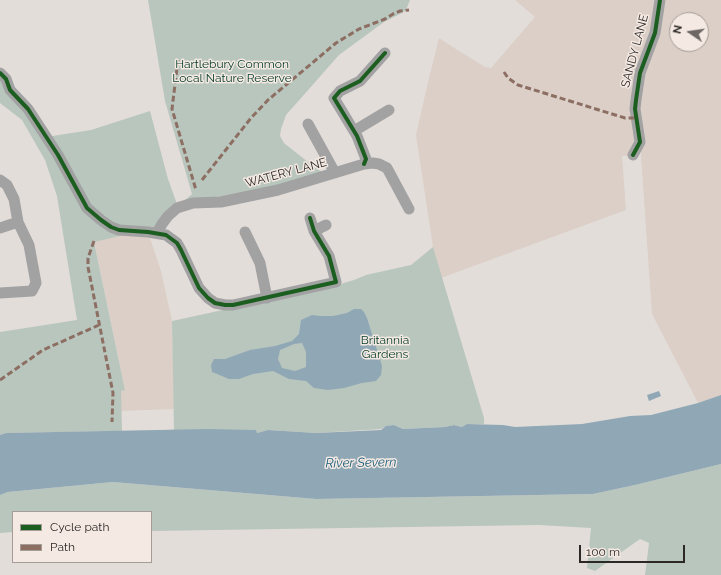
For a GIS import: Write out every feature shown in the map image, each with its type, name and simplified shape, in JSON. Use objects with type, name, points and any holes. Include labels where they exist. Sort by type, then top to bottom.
[{"type":"street","name":"SANDY LANE","points":[[633,155],[640,142],[635,109],[640,73],[655,33],[660,0]]},
{"type":"street","points":[[364,164],[366,159],[354,131],[334,98],[340,91],[360,81],[385,53]]},
{"type":"street","points":[[0,73],[6,79],[5,88],[28,109],[58,155],[87,208],[100,220],[115,228],[166,235],[177,243],[182,250],[199,288],[215,303],[233,305],[336,282],[329,256],[314,231],[310,218]]},
{"type":"street","points":[[354,131],[389,110]]},
{"type":"street","points":[[308,124],[335,173]]},
{"type":"street","name":"WATERY LANE","points":[[157,233],[165,220],[177,208],[193,203],[221,202],[278,190],[364,164],[373,163],[387,168],[409,209]]},
{"type":"street","points":[[0,180],[7,185],[14,200],[18,222],[29,245],[36,284],[32,291],[0,293]]},
{"type":"street","points":[[0,228],[18,222]]},
{"type":"street","points":[[314,231],[326,225]]},
{"type":"street","points":[[245,232],[260,263],[267,298]]},
{"type":"shaded area","points":[[515,0],[721,0],[721,395],[698,403],[652,314],[640,142],[633,155],[622,156],[626,210],[441,278],[433,247],[416,135],[439,38],[485,67],[491,68],[535,17]]},
{"type":"shaded area","points":[[141,231],[148,232],[161,271],[172,321],[174,409],[121,411],[121,390],[125,390],[94,241]]},
{"type":"green space","name":"Hartlebury Common Local Nature Reserve","points":[[148,0],[410,0],[406,10],[384,22],[339,55],[286,115],[280,136],[284,143],[328,176],[177,208],[157,233],[141,231],[94,242],[125,390],[121,391],[122,431],[6,433],[0,435],[0,332],[77,320],[57,196],[45,160],[22,120],[0,103],[0,73],[46,137],[91,130],[150,111],[168,179],[177,204],[184,201],[192,194],[165,101]]},
{"type":"green space","name":"Britannia Gardens","points":[[433,247],[484,418],[484,424],[467,424],[462,427],[454,425],[445,427],[403,429],[394,425],[381,429],[316,433],[268,430],[257,433],[255,430],[174,430],[172,321],[334,286],[366,275],[411,265]]},
{"type":"green space","points":[[721,464],[721,575],[645,575],[649,543],[640,539],[595,571],[587,568],[591,528],[539,525],[152,531],[152,511],[12,511],[12,532],[0,533],[0,495],[8,492],[113,482],[316,499],[593,494]]},
{"type":"water","points":[[354,309],[361,309],[367,318],[382,366],[381,375],[376,381],[328,390],[314,388],[306,381],[289,379],[273,371],[253,374],[239,379],[229,379],[212,372],[211,365],[214,359],[225,359],[250,350],[275,346],[292,341],[299,334],[301,320],[312,315],[333,316],[347,313]],"holes":[[[302,343],[306,352],[306,367],[295,371],[282,368],[278,359],[280,350],[294,344]]]},
{"type":"water","points":[[659,391],[661,396],[649,401],[647,395]]},
{"type":"water","name":"River Severn","points":[[721,395],[721,464],[593,494],[316,499],[113,482],[8,492],[0,495],[0,435],[6,433],[207,429],[256,430],[257,433],[268,430],[316,433],[381,430],[386,426],[394,425],[403,429],[445,427],[454,425],[462,427],[467,424],[503,425],[515,427],[582,424],[630,416],[651,415],[698,403]]},
{"type":"marked path","points":[[202,180],[251,118],[268,100],[336,43],[359,29],[385,19],[400,11],[409,10]]},
{"type":"marked path","points":[[178,60],[172,109],[196,190]]},
{"type":"marked path","points":[[504,72],[508,78],[518,85],[625,118],[636,118]]},
{"type":"marked path","points":[[94,241],[88,258],[88,267],[113,393],[112,422]]},
{"type":"marked path","points":[[0,380],[43,350],[99,325]]},
{"type":"cycle path","points":[[633,155],[640,142],[635,109],[640,73],[655,33],[660,0]]},
{"type":"cycle path","points":[[364,164],[366,159],[357,136],[334,98],[340,91],[360,81],[385,53]]},
{"type":"cycle path","points":[[0,73],[6,79],[10,90],[28,109],[58,155],[87,208],[111,227],[119,230],[166,235],[177,243],[199,288],[215,303],[233,305],[336,282],[329,256],[314,231],[310,218]]}]
